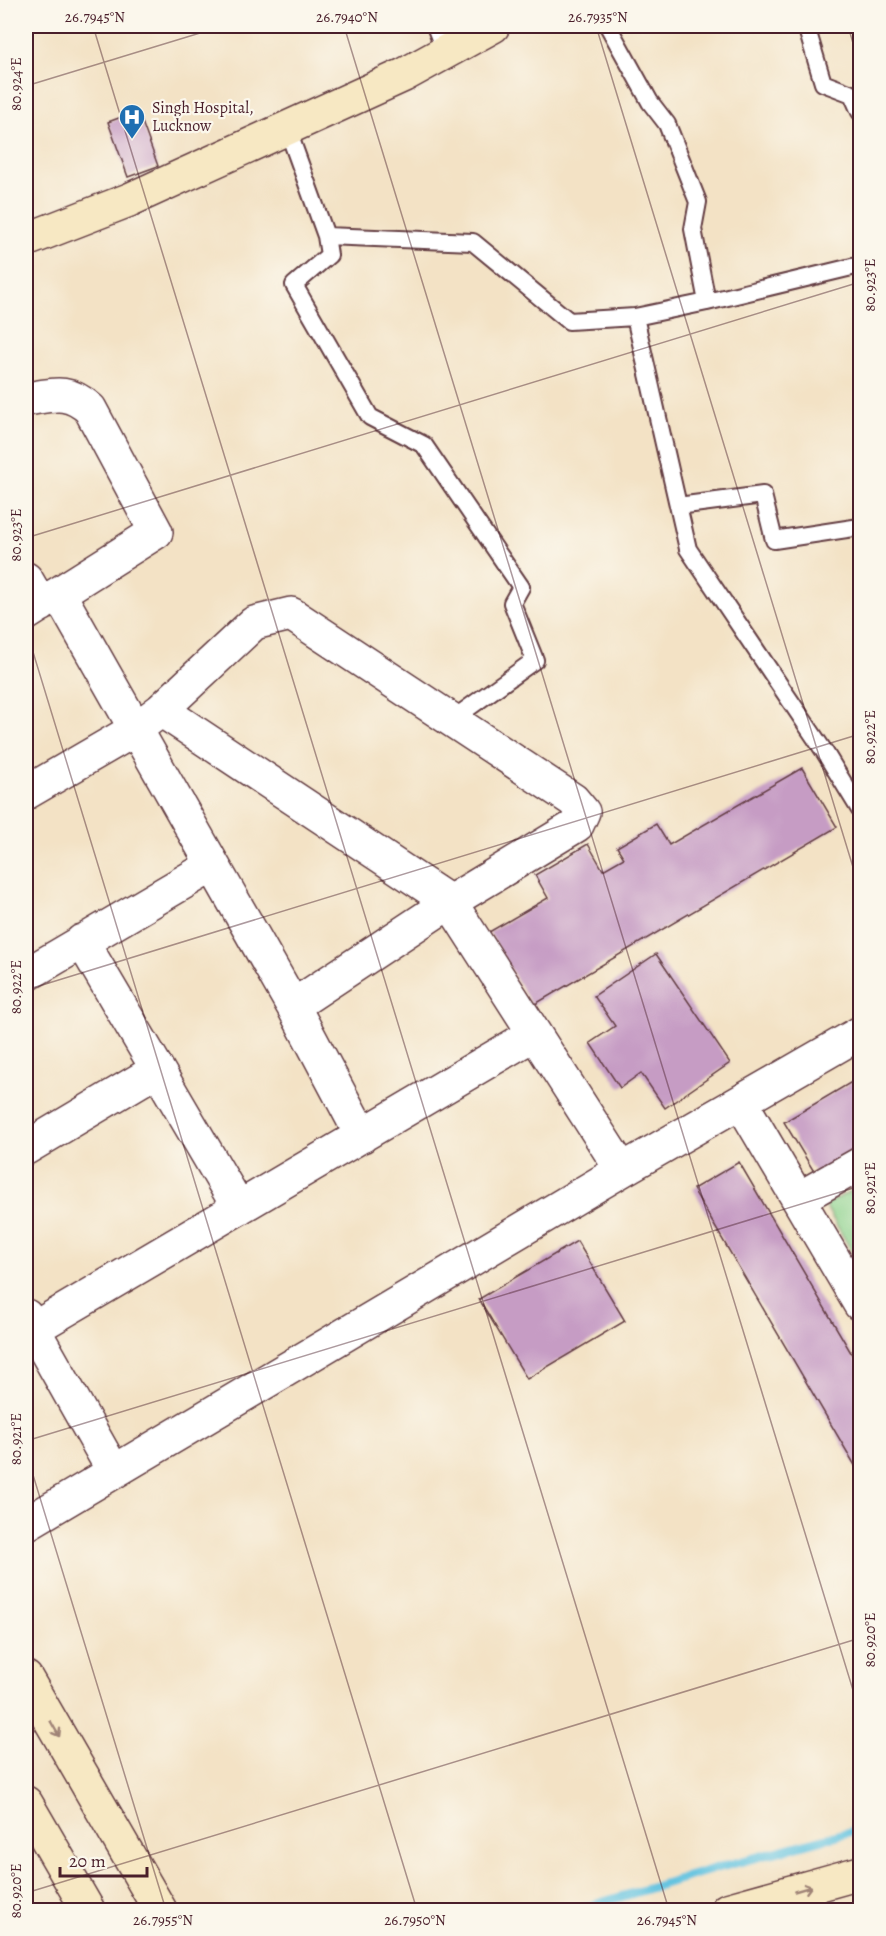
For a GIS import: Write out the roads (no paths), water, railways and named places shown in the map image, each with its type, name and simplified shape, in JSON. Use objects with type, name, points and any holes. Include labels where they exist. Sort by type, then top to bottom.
[{"type":"street","points":[[26,240],[129,200],[404,75],[440,39],[493,26]]},
{"type":"street","points":[[26,399],[60,394],[79,399],[90,409],[156,532],[38,598],[148,719],[450,902],[622,1170]]},
{"type":"street","points":[[26,793],[148,719],[254,623],[291,614],[573,800],[583,812],[577,825],[450,902],[293,1006]]},
{"type":"street","points":[[148,719],[213,864],[293,1006],[362,1136]]},
{"type":"street","points":[[26,975],[213,864]]},
{"type":"street","points":[[82,941],[239,1208]]},
{"type":"street","points":[[26,1524],[622,1170],[861,1033]]},
{"type":"street","points":[[114,1472],[29,1323],[239,1208],[534,1034]]},
{"type":"street","points":[[26,1148],[157,1070]]},
{"type":"street","points":[[741,1102],[861,1304]]},
{"type":"street","points":[[798,1199],[861,1164]]},
{"type":"street","points":[[26,1678],[160,1911]]},
{"type":"street","points":[[26,1803],[88,1911]]},
{"type":"street","points":[[727,1911],[861,1873]]},
{"type":"lane","points":[[608,26],[650,102],[667,124],[698,202],[693,229],[707,302]]},
{"type":"lane","points":[[806,26],[823,83],[852,94],[861,112]]},
{"type":"lane","points":[[287,128],[326,236],[329,255],[294,285],[370,417],[424,445],[521,587],[512,603],[536,660],[453,719]]},
{"type":"lane","points":[[326,236],[473,242],[569,321],[635,317],[861,265]]},
{"type":"lane","points":[[635,317],[688,549],[861,810]]},
{"type":"lane","points":[[678,506],[763,495],[774,540],[861,527]]},
{"type":"waterway","points":[[577,1910],[717,1868],[860,1829]]},
{"type":"place","name":"Singh Hospital, Lucknow","points":[[132,140]]}]
